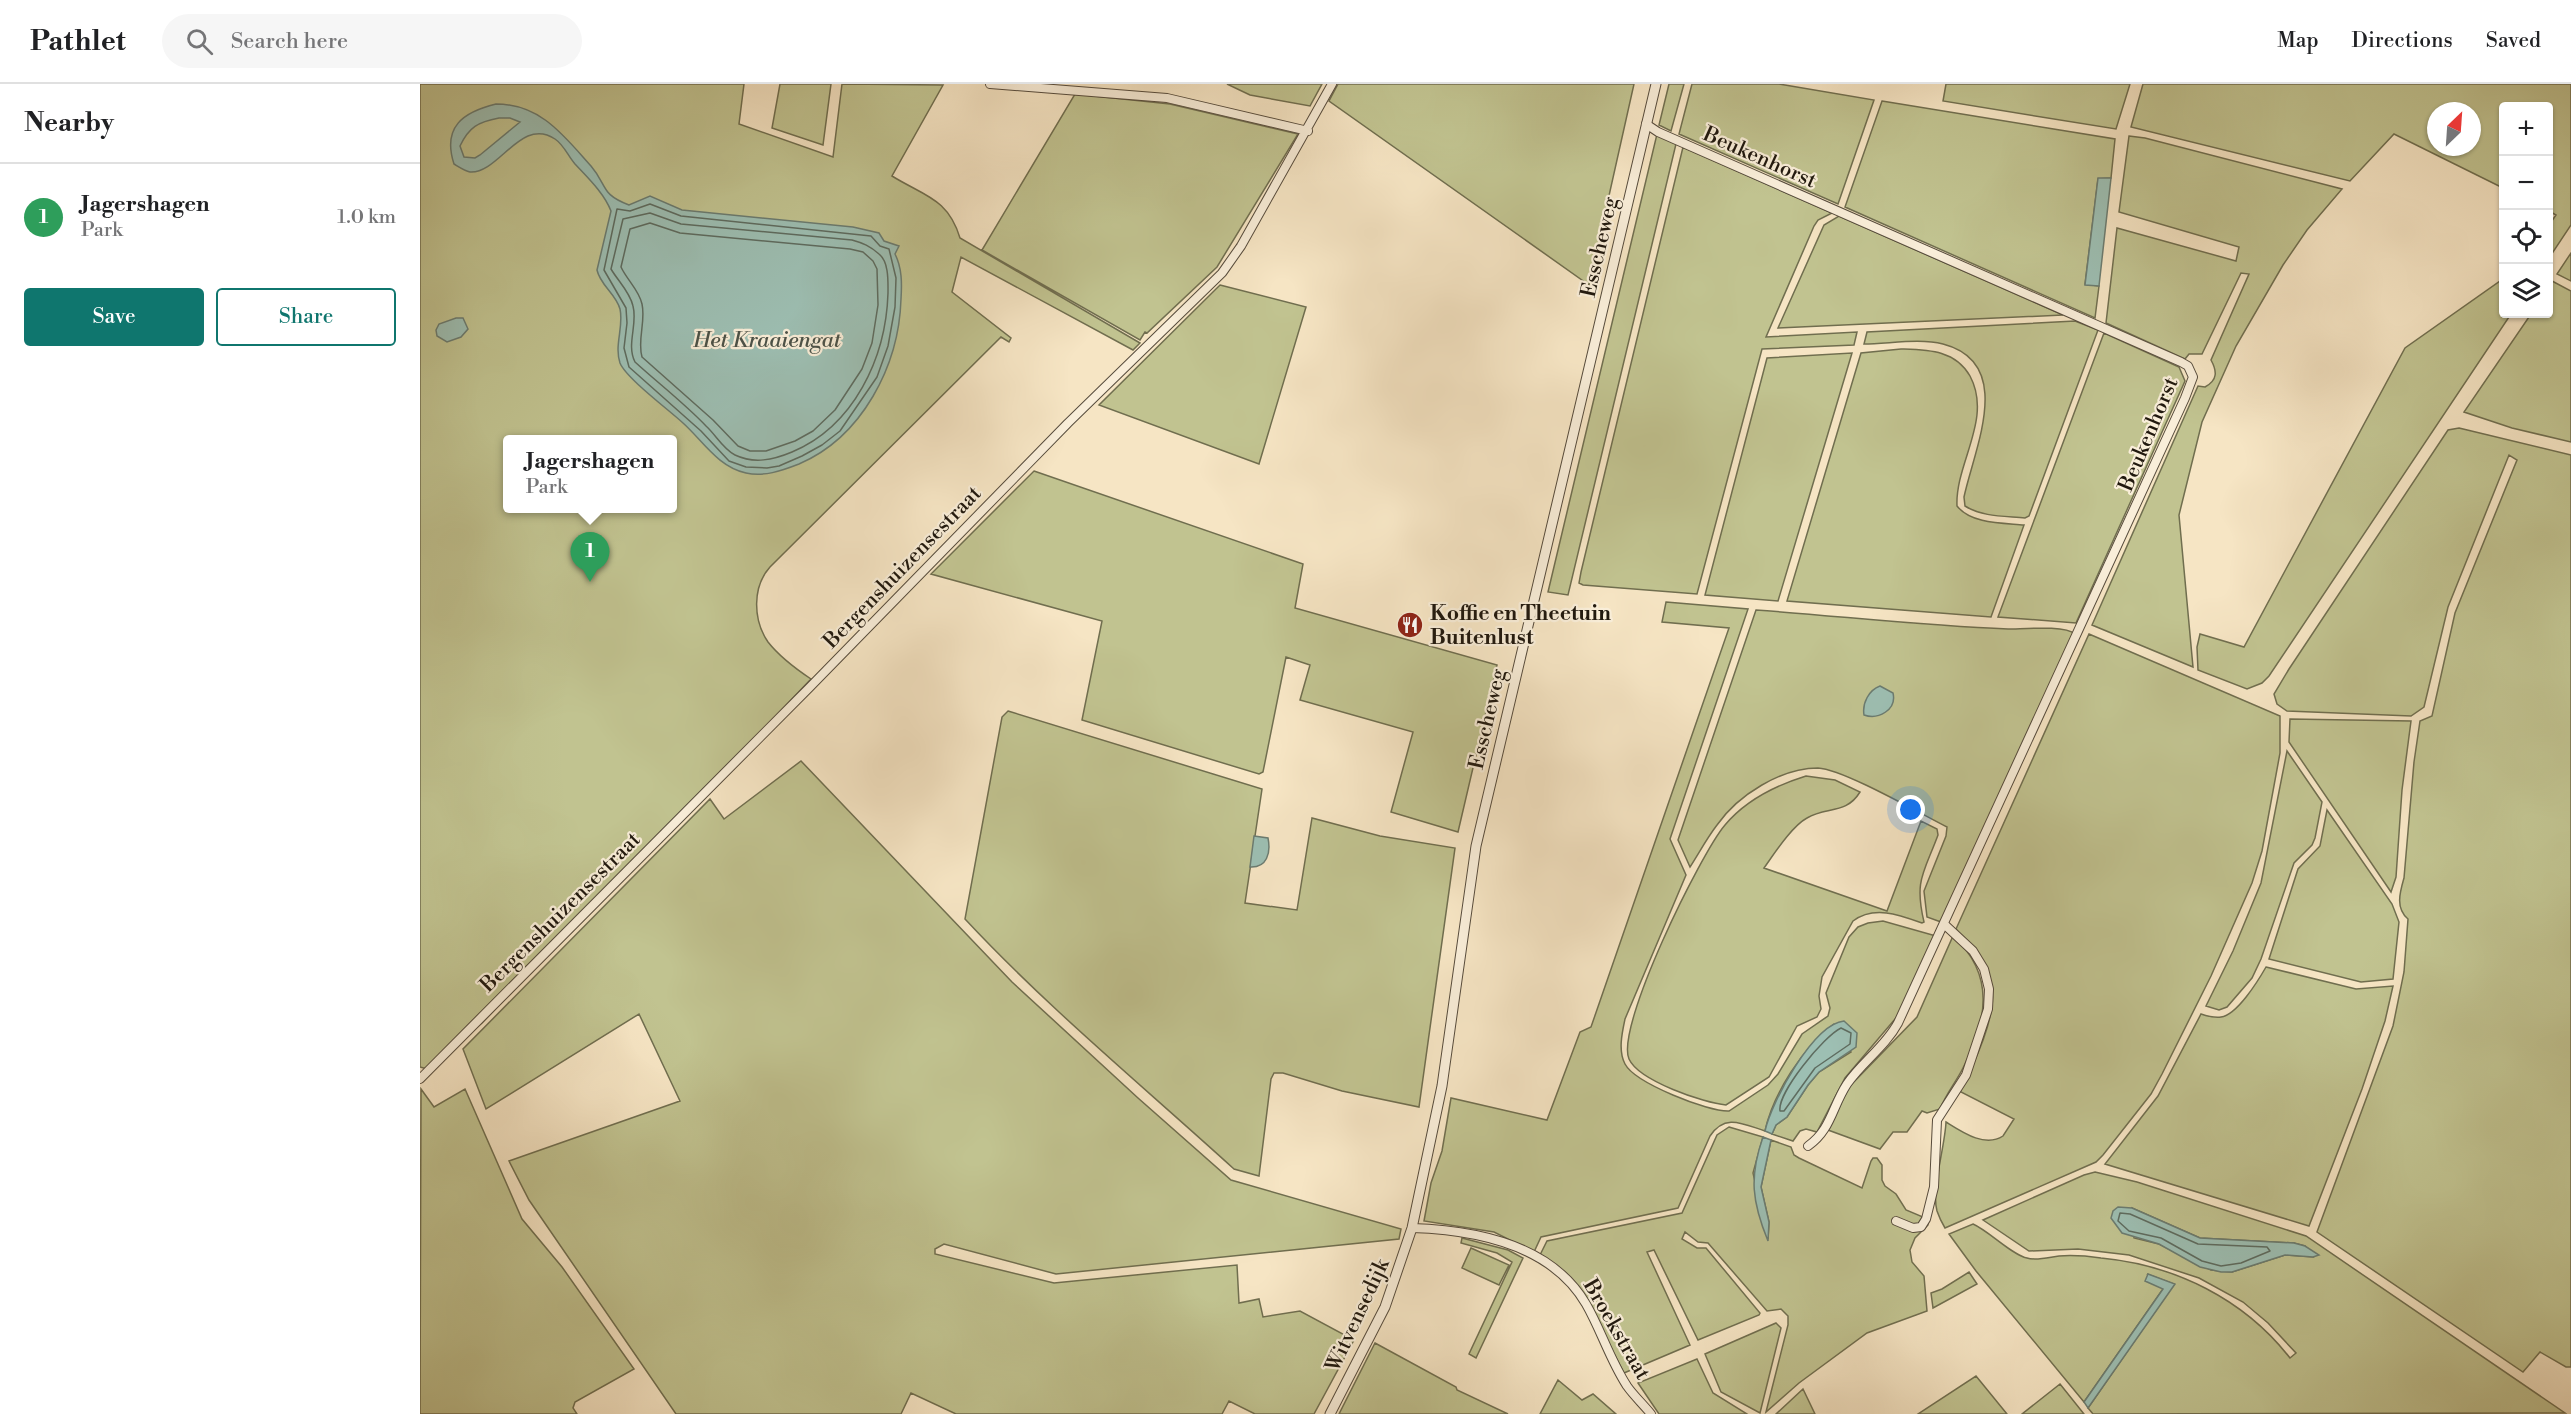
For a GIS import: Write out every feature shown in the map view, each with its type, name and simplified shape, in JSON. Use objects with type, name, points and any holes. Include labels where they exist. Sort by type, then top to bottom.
[{"type":"street","points":[[990,84],[1167,98],[1308,131]]},
{"type":"street","name":"Bergenshuizensestraat","points":[[420,1079],[809,688],[1068,423],[1222,273],[1241,246],[1308,131],[1332,84]]},
{"type":"street","name":"Esscheweg","points":[[1412,1228],[1442,1086],[1476,846],[1656,84]]},
{"type":"street","name":"Beukenhorst","points":[[1646,124],[1658,132],[2181,362],[2191,370],[2193,377],[1945,925],[1892,1035],[1848,1082],[1822,1136],[1808,1146]]},
{"type":"street","points":[[1896,1221],[1913,1228],[1921,1227],[1926,1219],[1935,1171],[1937,1120],[1966,1075],[1989,1010],[1989,989],[1984,969],[1974,951],[1945,925]]},
{"type":"street","name":"Witvensedijk","points":[[1330,1414],[1385,1308],[1412,1228]]},
{"type":"street","name":"Broekstraat","points":[[1412,1228],[1483,1236],[1507,1242],[1539,1258],[1579,1293],[1626,1384],[1651,1414]]},
{"type":"green space","points":[[420,84],[744,84],[739,124],[833,157],[842,84],[943,85],[892,176],[934,199],[942,206],[949,214],[960,238],[1140,343],[1133,350],[961,257],[952,292],[1011,338],[1009,342],[1001,337],[770,567],[760,584],[757,614],[763,633],[777,652],[811,679],[482,1023],[427,1069],[420,1067]]},
{"type":"green space","points":[[780,84],[831,84],[823,145],[772,128]]},
{"type":"green space","points":[[1227,84],[1322,84],[1310,106],[1250,95]]},
{"type":"green space","points":[[1338,84],[1634,84],[1589,285],[1329,101]]},
{"type":"green space","points":[[1669,84],[1684,84],[1671,131],[1659,125]]},
{"type":"green space","points":[[1692,84],[1779,84],[1874,100],[1838,204],[1679,134]]},
{"type":"green space","points":[[1946,84],[2130,84],[2116,129],[1943,101]]},
{"type":"green space","points":[[2143,84],[2571,84],[2571,225],[2553,252],[2553,219],[2556,215],[2553,213],[2553,102],[2499,102],[2499,186],[2438,156],[2481,156],[2481,102],[2427,102],[2427,150],[2394,134],[2350,181],[2131,127]]},
{"type":"green space","points":[[1075,94],[1170,104],[1298,134],[1217,267],[1147,333],[1145,332],[1140,340],[982,250]]},
{"type":"green space","points":[[1882,101],[2115,139],[2111,178],[2098,179],[2085,284],[2099,286],[2095,318],[1845,207]]},
{"type":"green space","points":[[1657,134],[1676,144],[1568,595],[1548,592]]},
{"type":"green space","points":[[2129,136],[2145,138],[2342,189],[2307,230],[2283,265],[2236,346],[2202,422],[2179,515],[2193,667],[2092,625],[2198,386],[2205,387],[2214,378],[2215,372],[2211,360],[2249,274],[2241,273],[2202,354],[2189,354],[2185,359],[2106,323],[2117,228],[2236,261],[2239,247],[2119,212]]},
{"type":"green space","points":[[1683,147],[1832,213],[1818,220],[1814,226],[1766,337],[1857,332],[1854,345],[1762,349],[1697,594],[1583,585],[1579,583],[1581,572]]},
{"type":"green space","points":[[1839,216],[2063,315],[1778,328],[1824,225]]},
{"type":"green space","points":[[2571,253],[2571,281],[2557,274]]},
{"type":"green space","points":[[2499,282],[2499,318],[2508,318],[2269,676],[2262,683],[2247,689],[2198,670],[2197,647],[2200,634],[2244,647],[2405,348]]},
{"type":"green space","points":[[2553,282],[2571,291],[2571,442],[2512,428],[2464,412],[2528,318],[2553,318]]},
{"type":"green space","points":[[1220,285],[1306,307],[1259,464],[1099,405]]},
{"type":"green space","points":[[2075,321],[2098,330],[2029,516],[2025,518],[1994,515],[1972,510],[1965,506],[1964,497],[1985,410],[1984,388],[1978,369],[1965,354],[1943,344],[1914,341],[1864,344],[1867,332]]},
{"type":"green space","points":[[2104,333],[2179,367],[2185,381],[2076,623],[1998,617]]},
{"type":"green space","points":[[1901,349],[1931,351],[1949,356],[1964,367],[1976,392],[1975,425],[1961,474],[1957,506],[1963,512],[1979,519],[2024,525],[1991,617],[1787,601],[1861,353]]},
{"type":"green space","points":[[1852,353],[1778,601],[1705,595],[1767,358]]},
{"type":"green space","points":[[2459,428],[2571,455],[2571,1367],[2566,1367],[2540,1352],[2523,1372],[2317,1232],[2393,1026],[2404,972],[2408,919],[2401,910],[2400,900],[2420,721],[2432,716],[2455,613],[2517,460],[2509,455],[2448,607],[2424,707],[2411,716],[2287,711],[2277,704],[2274,694],[2448,430]]},
{"type":"green space","points":[[1034,471],[1303,564],[1295,608],[1497,665],[1458,832],[1391,812],[1413,732],[1300,700],[1310,665],[1286,657],[1263,772],[1259,774],[1082,720],[1102,621],[931,574]]},
{"type":"green space","points":[[1666,602],[1748,609],[1670,839],[1686,875],[1625,1019],[1621,1048],[1625,1064],[1631,1072],[1690,1102],[1729,1111],[1768,1085],[1778,1074],[1802,1034],[1828,1016],[1830,1008],[1826,993],[1849,937],[1858,927],[1883,921],[1936,936],[1901,1012],[1845,1078],[1817,1132],[1806,1129],[1800,1131],[1793,1141],[1772,1134],[1776,1125],[1787,1117],[1819,1072],[1851,1052],[1834,1024],[1811,1045],[1791,1072],[1775,1102],[1765,1131],[1742,1123],[1728,1122],[1716,1129],[1710,1136],[1678,1208],[1541,1237],[1534,1252],[1494,1232],[1424,1221],[1431,1183],[1442,1151],[1451,1098],[1547,1120],[1580,1032],[1591,1027],[1729,628],[1662,622]]},
{"type":"green space","points":[[1756,610],[1976,628],[2053,628],[2075,634],[1941,922],[1927,917],[1924,891],[1946,836],[1947,827],[1863,784],[1830,770],[1804,769],[1790,773],[1775,778],[1748,794],[1736,803],[1717,825],[1690,867],[1678,840]]},
{"type":"green space","points":[[2089,634],[2280,716],[2280,753],[2262,851],[2252,883],[2211,976],[2162,1074],[2151,1094],[2103,1155],[2096,1162],[1945,1228],[1938,1213],[1936,1192],[1946,1122],[1974,1137],[1989,1140],[2003,1136],[2014,1119],[1959,1091],[1983,1040],[1988,1025],[1992,997],[1991,985],[1985,971],[1956,929]]},
{"type":"green space","points":[[1008,711],[1262,789],[1245,903],[1297,910],[1312,818],[1380,836],[1455,848],[1419,1107],[1342,1091],[1283,1073],[1274,1073],[1271,1079],[1259,1176],[1234,1169],[1029,984],[965,919],[1002,717]]},
{"type":"green space","points":[[2290,719],[2411,721],[2402,790],[2396,877],[2391,892],[2289,742]]},
{"type":"green space","points":[[2287,751],[2322,802],[2315,838],[2312,845],[2294,863],[2261,959],[2252,978],[2227,1007],[2219,1010],[2206,1006],[2233,951],[2261,883]]},
{"type":"green space","points":[[801,761],[1012,982],[1231,1180],[1401,1229],[1399,1239],[1056,1274],[944,1244],[935,1249],[935,1254],[1054,1283],[1237,1265],[1239,1303],[1259,1299],[1263,1317],[1300,1311],[1354,1340],[1314,1414],[1255,1414],[1229,1401],[1222,1414],[956,1414],[911,1393],[901,1414],[676,1414],[529,1200],[509,1161],[680,1101],[639,1014],[486,1109],[463,1049],[710,799],[724,819]]},
{"type":"green space","points":[[1806,776],[1835,780],[1860,792],[1848,804],[1814,814],[1801,822],[1764,868],[1887,911],[1921,821],[1937,829],[1938,835],[1920,886],[1924,922],[1878,912],[1861,916],[1853,921],[1822,977],[1819,996],[1821,1009],[1817,1017],[1797,1026],[1769,1077],[1726,1105],[1703,1100],[1658,1083],[1635,1067],[1629,1059],[1628,1041],[1647,978],[1680,903],[1713,842],[1733,816],[1762,794]]},
{"type":"green space","points":[[2327,810],[2392,904],[2399,922],[2393,979],[2361,982],[2269,959],[2298,869],[2320,846]]},
{"type":"green space","points":[[1953,936],[1967,951],[1976,966],[1983,999],[1982,1016],[1971,1050],[1940,1109],[1927,1113],[1922,1111],[1907,1132],[1893,1132],[1880,1149],[1828,1130],[1849,1087],[1917,1017]]},
{"type":"green space","points":[[2266,967],[2356,989],[2393,986],[2385,1021],[2362,1089],[2309,1226],[2105,1164],[2158,1096],[2201,1014],[2221,1017],[2234,1010]]},
{"type":"green space","points":[[421,1089],[434,1107],[465,1089],[522,1219],[562,1267],[634,1369],[575,1402],[573,1408],[577,1414],[420,1414]]},
{"type":"green space","points":[[1729,1127],[1763,1137],[1753,1173],[1768,1239],[1769,1222],[1761,1187],[1771,1140],[1791,1147],[1794,1155],[1799,1158],[1862,1188],[1871,1161],[1877,1158],[1882,1165],[1882,1180],[1885,1186],[1896,1194],[1906,1210],[1923,1217],[1928,1225],[1915,1238],[1910,1250],[1912,1262],[1924,1276],[1927,1311],[1867,1333],[1799,1383],[1766,1412],[1788,1325],[1788,1316],[1781,1309],[1767,1311],[1708,1243],[1698,1242],[1685,1232],[1682,1239],[1697,1248],[1706,1248],[1760,1313],[1759,1315],[1698,1340],[1654,1250],[1647,1252],[1690,1345],[1624,1373],[1585,1298],[1540,1255],[1547,1241],[1682,1213],[1717,1135]]},
{"type":"green space","points":[[2095,1172],[2137,1182],[2306,1236],[2565,1413],[2093,1414],[2088,1408],[2174,1284],[2147,1274],[2163,1289],[2084,1402],[1976,1271],[1949,1234],[1973,1224],[2014,1252],[2031,1259],[2059,1256],[2096,1257],[2155,1268],[2206,1288],[2251,1318],[2290,1358],[2296,1353],[2268,1323],[2243,1302],[2199,1278],[2129,1255],[2078,1249],[2029,1251],[1983,1220]],"holes":[[[2132,1208],[2200,1238],[2294,1243],[2305,1246],[2313,1257],[2285,1255],[2232,1272],[2211,1270],[2159,1244],[2134,1238]]]},
{"type":"green space","points":[[1462,1238],[1508,1250],[1523,1258],[1476,1358],[1469,1354],[1512,1262],[1497,1253],[1461,1243]]},
{"type":"green space","points":[[1471,1248],[1509,1265],[1499,1285],[1462,1268]]},
{"type":"green space","points":[[1969,1272],[1977,1284],[1933,1308],[1931,1293],[1942,1289]]},
{"type":"green space","points":[[1776,1323],[1781,1328],[1760,1413],[1721,1392],[1705,1354]]},
{"type":"green space","points":[[1375,1343],[1456,1387],[1457,1390],[1508,1414],[1339,1414]]},
{"type":"green space","points":[[1697,1359],[1713,1393],[1747,1414],[1659,1414],[1638,1383]]},
{"type":"green space","points":[[1976,1376],[2007,1414],[1918,1414]]},
{"type":"green space","points":[[1558,1380],[1582,1400],[1593,1394],[1616,1414],[1540,1414]]},
{"type":"green space","points":[[2060,1384],[2084,1414],[2022,1414]]},
{"type":"green space","points":[[1803,1389],[1815,1414],[1776,1414]]},
{"type":"water","name":"Het Kraaiengat","points":[[496,104],[512,105],[539,116],[561,133],[591,166],[613,197],[629,205],[650,196],[682,210],[853,227],[879,233],[884,241],[899,246],[895,254],[901,276],[899,324],[884,374],[858,418],[821,452],[799,464],[779,471],[766,474],[746,473],[736,470],[719,459],[683,423],[639,385],[620,363],[618,350],[620,309],[597,270],[611,211],[600,192],[561,144],[543,134],[531,135],[481,170],[470,172],[454,164],[451,151],[453,131],[465,117],[484,107]],"holes":[[[510,118],[520,122],[480,155],[475,158],[464,157],[460,146],[475,126],[485,121]]]},
{"type":"water","points":[[2098,178],[2111,178],[2099,286],[2085,285]]},
{"type":"water","points":[[463,318],[468,329],[461,337],[447,342],[437,336],[436,330],[439,324]]},
{"type":"water","points":[[1880,686],[1893,693],[1892,704],[1880,715],[1864,715],[1867,698]]},
{"type":"water","points":[[1254,836],[1268,838],[1269,849],[1264,862],[1256,867],[1250,867]]},
{"type":"water","points":[[1844,1021],[1857,1033],[1856,1047],[1819,1072],[1787,1117],[1776,1125],[1772,1134],[1765,1131],[1784,1085],[1807,1050],[1832,1025]]},
{"type":"water","points":[[1763,1137],[1771,1140],[1761,1187],[1769,1222],[1768,1241],[1758,1214],[1754,1189],[1756,1165]]},
{"type":"water","points":[[2118,1207],[2132,1208],[2200,1238],[2294,1243],[2305,1246],[2319,1255],[2313,1257],[2285,1255],[2232,1272],[2200,1267],[2159,1244],[2122,1233],[2111,1218],[2113,1211]]},
{"type":"water","points":[[2148,1274],[2175,1284],[2088,1408],[2084,1402],[2163,1289],[2145,1281]]},
{"type":"place","name":"Jagershagen","points":[[590,582]]},
{"type":"place","name":"Koffie en Theetuin Buitenlust","points":[[1410,625]]}]
